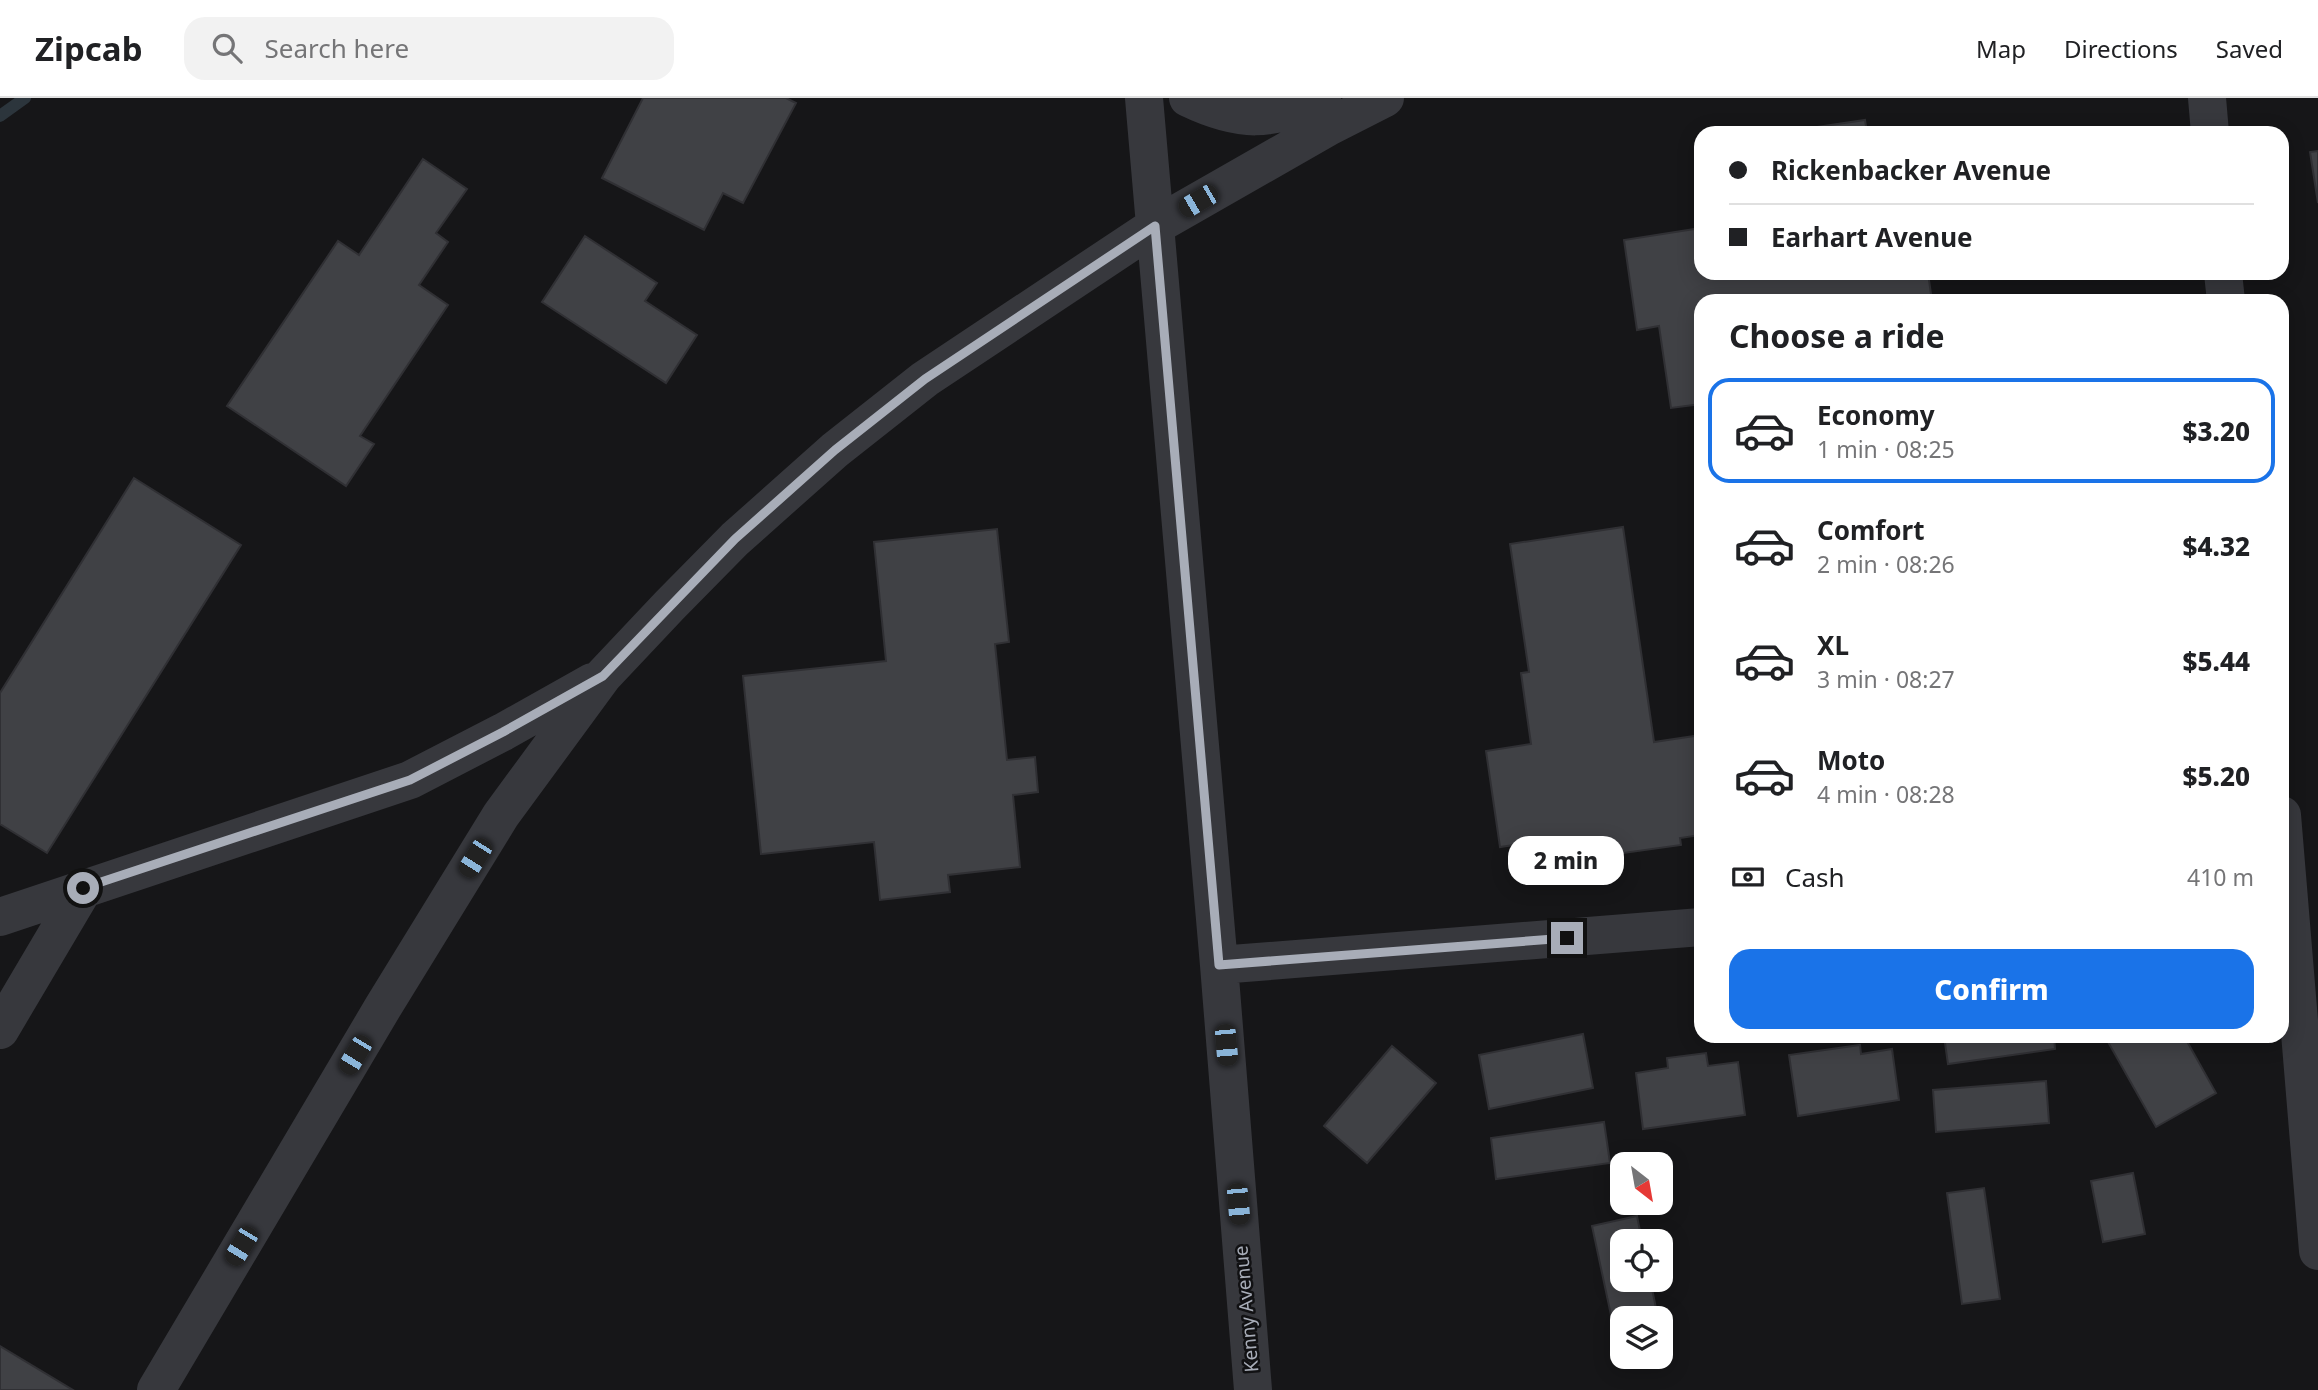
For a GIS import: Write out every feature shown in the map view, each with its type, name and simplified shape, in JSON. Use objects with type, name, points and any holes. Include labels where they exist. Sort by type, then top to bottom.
[{"type":"street","name":"Kenny Avenue","points":[[1144,98],[1253,1390]]},
{"type":"street","points":[[1188,98],[1209,108],[1238,116],[1267,117],[1295,111],[1322,98]]},
{"type":"street","points":[[156,1390],[376,1019],[501,815],[603,676],[735,539],[835,450],[925,379],[1155,226],[1330,126],[1385,98]]},
{"type":"street","points":[[2207,98],[2209,126]]},
{"type":"street","points":[[0,917],[410,780],[603,676]]},
{"type":"street","points":[[2289,848],[2296,880],[2318,1251]]},
{"type":"street","points":[[0,1030],[83,888]]},
{"type":"street","points":[[1219,965],[1694,928]]},
{"type":"building","points":[[643,98],[786,98],[796,103],[743,203],[723,193],[704,230],[602,178]]},
{"type":"building","points":[[1865,120],[1866,126],[1824,126]]},
{"type":"building","points":[[2318,151],[2318,203],[2310,152]]},
{"type":"building","points":[[423,159],[467,189],[436,233],[448,242],[419,285],[448,305],[360,436],[374,444],[346,486],[227,406],[338,241],[359,255]]},
{"type":"building","points":[[1694,229],[1694,280],[1929,280],[1931,294],[1694,294],[1694,405],[1671,408],[1659,326],[1637,330],[1624,240]]},
{"type":"building","points":[[585,236],[657,283],[645,301],[697,335],[666,383],[542,302]]},
{"type":"building","points":[[134,478],[241,545],[47,853],[0,824],[0,693]]},
{"type":"building","points":[[1623,527],[1654,742],[1694,736],[1694,836],[1680,838],[1681,845],[1538,865],[1534,842],[1500,847],[1486,751],[1531,744],[1521,673],[1529,672],[1510,544]]},
{"type":"building","points":[[997,529],[1009,642],[995,644],[1007,760],[1035,757],[1038,792],[1013,795],[1020,867],[948,875],[950,892],[880,900],[874,842],[761,854],[743,676],[886,661],[874,542]]},
{"type":"building","points":[[1583,1034],[1593,1088],[1489,1109],[1479,1055]]},
{"type":"building","points":[[1945,1043],[2055,1043],[2055,1049],[1948,1064]]},
{"type":"building","points":[[2109,1043],[2188,1043],[2216,1093],[2156,1127]]},
{"type":"building","points":[[1860,1045],[1861,1054],[1892,1049],[1899,1100],[1798,1116],[1789,1055]]},
{"type":"building","points":[[1392,1046],[1436,1083],[1367,1163],[1324,1126]]},
{"type":"building","points":[[1706,1053],[1708,1066],[1738,1062],[1745,1115],[1643,1129],[1636,1073],[1668,1068],[1667,1058]]},
{"type":"building","points":[[2046,1081],[2049,1123],[1936,1132],[1933,1090]]},
{"type":"building","points":[[1604,1122],[1610,1163],[1496,1179],[1491,1138]]},
{"type":"building","points":[[2133,1173],[2145,1234],[2103,1242],[2091,1181]]},
{"type":"building","points":[[1984,1188],[2000,1299],[1962,1304],[1947,1193]]},
{"type":"building","points":[[1637,1216],[1640,1229],[1610,1229],[1610,1292],[1653,1292],[1656,1306],[1610,1306],[1610,1311],[1592,1226]]},
{"type":"building","points":[[0,1346],[73,1390],[0,1390]]},
{"type":"waterway","points":[[0,116],[25,98]]},
{"type":"route","points":[[83,888],[410,780],[603,676],[735,539],[835,450],[925,379],[1155,226],[1219,965],[1567,938]]}]
